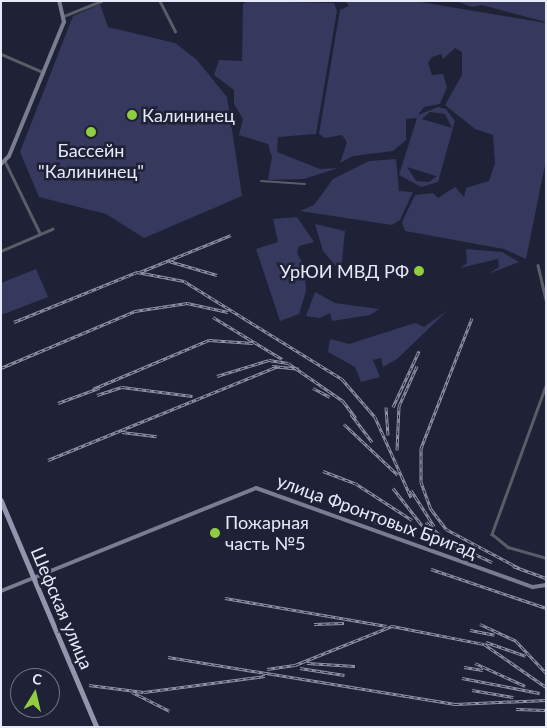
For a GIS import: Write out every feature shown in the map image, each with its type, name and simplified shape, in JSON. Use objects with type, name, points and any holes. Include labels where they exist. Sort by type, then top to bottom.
[{"type":"main road","points":[[3,162],[43,72],[64,16],[59,1]]},
{"type":"main road","name":"улица Фронтовых Бригад","points":[[34,578],[256,488],[533,587],[545,586]]},
{"type":"main road","name":"Шефская улица","points":[[1,500],[96,727]]},
{"type":"main road","points":[[1,591],[34,578]]},
{"type":"street","points":[[64,16],[101,1]]},
{"type":"street","points":[[160,1],[171,28],[175,31]]},
{"type":"street","points":[[1,54],[43,72]]},
{"type":"street","points":[[3,162],[40,233]]},
{"type":"street","points":[[262,181],[305,184]]},
{"type":"street","points":[[1,251],[52,229]]},
{"type":"street","points":[[538,266],[546,299]]},
{"type":"street","points":[[546,386],[492,534],[508,547],[546,558]]},
{"type":"shaded area","points":[[248,1],[334,3],[337,11],[316,134],[278,137],[277,152],[320,169],[338,168],[304,179],[268,180],[272,157],[268,144],[239,135],[243,119],[234,104],[234,90],[214,75],[219,60],[242,61],[243,4]]},
{"type":"shaded area","points":[[345,1],[415,1],[546,23],[546,160],[526,259],[504,249],[405,231],[402,222],[415,195],[433,193],[438,198],[455,187],[464,197],[466,188],[489,181],[495,163],[493,135],[475,129],[445,105],[462,75],[462,52],[455,48],[443,59],[441,54],[432,57],[428,63],[432,75],[443,74],[447,87],[440,104],[424,107],[418,115],[438,107],[446,109],[455,121],[438,182],[421,187],[399,175],[417,118],[406,119],[406,140],[393,151],[353,156],[340,163],[347,142],[342,135],[325,138],[319,134],[340,10],[349,6]],"holes":[[[430,112],[445,114],[452,128],[422,119]],[[407,167],[436,176],[437,176],[429,182],[416,181]]]},
{"type":"shaded area","points":[[456,1],[546,1],[546,22],[482,5],[472,7]]},
{"type":"shaded area","name":"Калининец","points":[[100,4],[108,27],[175,43],[197,60],[227,97],[242,196],[144,238],[106,214],[39,197],[20,152],[73,16]]},
{"type":"shaded area","points":[[396,159],[399,191],[413,192],[400,220],[392,225],[300,211],[314,205],[333,179],[369,161]]},
{"type":"shaded area","points":[[297,217],[314,242],[299,246],[297,253],[305,268],[306,291],[299,314],[280,321],[256,249],[278,242],[273,219]]},
{"type":"shaded area","points":[[315,224],[345,231],[341,272],[323,251]]},
{"type":"shaded area","points":[[466,249],[502,252],[519,262],[488,274],[499,267],[498,259],[460,268],[467,263]]},
{"type":"shaded area","points":[[36,269],[48,297],[1,315],[1,283]]},
{"type":"shaded area","points":[[315,292],[335,303],[379,309],[370,315],[332,321],[330,313],[320,318],[306,316]]},
{"type":"shaded area","points":[[448,310],[397,359],[383,367],[381,358],[373,360],[380,377],[361,382],[355,367],[328,352],[330,339],[349,344],[415,323],[424,327]]},
{"type":"shaded area","points":[[362,507],[375,511],[382,527],[357,519]]},
{"type":"railway","points":[[140,272],[231,235]]},
{"type":"railway","points":[[169,261],[217,275]]},
{"type":"railway","points":[[14,322],[137,272],[184,281],[342,379],[375,417],[411,497]]},
{"type":"railway","points":[[1,368],[135,311],[187,303],[228,312]]},
{"type":"railway","points":[[213,317],[282,359]]},
{"type":"railway","points":[[472,318],[421,448],[421,482],[431,509],[446,529],[519,568]]},
{"type":"railway","points":[[93,389],[209,340],[253,343]]},
{"type":"railway","points":[[393,407],[419,351]]},
{"type":"railway","points":[[217,376],[269,360],[288,363],[343,401],[356,418]]},
{"type":"railway","points":[[272,366],[299,369]]},
{"type":"railway","points":[[48,460],[278,366]]},
{"type":"railway","points":[[397,450],[399,406],[417,366]]},
{"type":"railway","points":[[97,395],[122,387],[192,396]]},
{"type":"railway","points":[[58,403],[99,388]]},
{"type":"railway","points":[[313,388],[330,397]]},
{"type":"railway","points":[[386,407],[388,435]]},
{"type":"railway","points":[[351,414],[372,442]]},
{"type":"railway","points":[[344,424],[398,475]]},
{"type":"railway","points":[[122,432],[157,436]]},
{"type":"railway","points":[[323,471],[355,483],[412,520]]},
{"type":"railway","points":[[393,488],[428,533]]},
{"type":"railway","points":[[411,490],[434,526]]},
{"type":"railway","points":[[426,522],[445,540],[492,562]]},
{"type":"railway","points":[[513,566],[546,578]]},
{"type":"railway","points":[[431,569],[546,608]]},
{"type":"railway","points":[[225,598],[387,626]]},
{"type":"railway","points":[[314,624],[344,623]]},
{"type":"railway","points":[[480,624],[516,641],[546,673]]},
{"type":"railway","points":[[267,669],[295,665],[392,626],[484,644],[546,687]]},
{"type":"railway","points":[[470,630],[495,635]]},
{"type":"railway","points":[[486,642],[526,656]]},
{"type":"railway","points":[[168,657],[455,704],[546,700]]},
{"type":"railway","points":[[307,663],[355,666]]},
{"type":"railway","points":[[475,663],[525,686]]},
{"type":"railway","points":[[464,667],[483,670]]},
{"type":"railway","points":[[300,668],[344,675]]},
{"type":"railway","points":[[89,685],[144,692],[265,676]]},
{"type":"railway","points":[[462,678],[540,693]]},
{"type":"railway","points":[[472,690],[513,697]]},
{"type":"railway","points":[[132,692],[170,711]]},
{"type":"railway","points":[[516,709],[546,710]]},
{"type":"place","name":"Калининец","points":[[132,115]]},
{"type":"place","name":"Бассейн \"Калининец\"","points":[[91,132]]},
{"type":"place","name":"УрЮИ МВД РФ","points":[[419,271]]},
{"type":"place","name":"Пожарная часть №5","points":[[215,533]]}]
